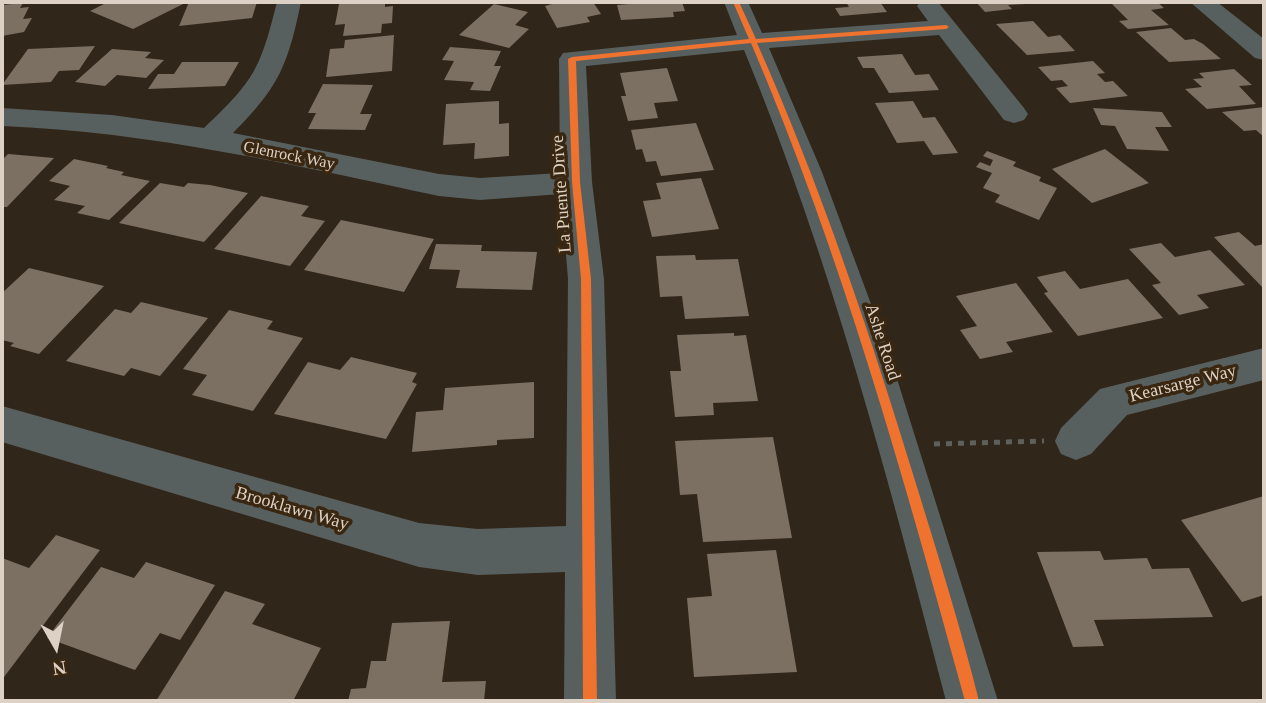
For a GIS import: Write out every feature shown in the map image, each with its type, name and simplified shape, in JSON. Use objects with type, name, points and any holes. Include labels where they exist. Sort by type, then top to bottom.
[{"type":"street","points":[[209,140],[266,78],[276,56],[289,2]]},
{"type":"street","name":"Ashe Road","points":[[736,2],[754,41],[838,263],[922,521],[972,701]]},
{"type":"street","points":[[1202,2],[1264,52]]},
{"type":"street","points":[[936,14],[1014,114]]},
{"type":"street","name":"La Puente Drive","points":[[590,701],[586,279],[576,182],[572,60],[754,41],[936,14]]},
{"type":"street","name":"Glenrock Way","points":[[2,117],[100,121],[439,186],[480,189],[576,182]]},
{"type":"street","name":"Kearsarge Way","points":[[1076,440],[1114,401],[1264,364]]},
{"type":"street","name":"Brooklawn Way","points":[[2,424],[419,545],[478,552],[589,548]]},
{"type":"path","points":[[897,444],[1076,440]]},
{"type":"building","points":[[108,2],[183,4],[133,29],[90,11]]},
{"type":"building","points":[[189,2],[257,2],[252,18],[179,26]]},
{"type":"building","points":[[385,2],[385,7],[393,6],[392,23],[382,24],[381,33],[343,36],[345,24],[335,25],[339,4]]},
{"type":"building","points":[[559,2],[593,2],[601,14],[587,17],[590,22],[557,28],[545,6]]},
{"type":"building","points":[[629,2],[682,2],[685,11],[673,12],[674,17],[621,20],[617,5]]},
{"type":"building","points":[[846,2],[880,2],[887,12],[840,16],[835,8],[849,7]]},
{"type":"building","points":[[976,2],[1026,4],[1008,5],[1012,9],[985,12]]},
{"type":"building","points":[[1110,2],[1157,2],[1164,8],[1151,10],[1169,25],[1128,29],[1119,21],[1128,20]]},
{"type":"building","points":[[23,3],[20,8],[29,7],[23,19],[32,18],[24,32],[2,36],[2,5]]},
{"type":"building","points":[[494,4],[528,12],[515,25],[529,29],[509,48],[459,35]]},
{"type":"building","points":[[1033,21],[1048,37],[1060,35],[1075,51],[1027,55],[996,24]]},
{"type":"building","points":[[1171,28],[1185,40],[1194,39],[1203,44],[1221,59],[1169,62],[1136,32]]},
{"type":"building","points":[[394,35],[392,71],[326,77],[330,49],[344,48],[345,40]]},
{"type":"building","points":[[95,46],[79,70],[59,71],[51,82],[2,85],[28,49]]},
{"type":"building","points":[[450,47],[501,51],[494,66],[501,66],[490,91],[470,90],[474,82],[444,80],[454,61],[442,60]]},
{"type":"building","points":[[112,49],[151,52],[145,58],[164,60],[146,78],[117,75],[105,86],[75,82]]},
{"type":"building","points":[[902,54],[915,75],[929,74],[939,90],[889,93],[874,68],[863,68],[857,57]]},
{"type":"building","points":[[1093,61],[1105,73],[1097,74],[1105,82],[1113,81],[1128,96],[1070,103],[1056,88],[1068,86],[1062,80],[1051,81],[1038,67]]},
{"type":"building","points":[[182,62],[239,62],[225,86],[148,89],[158,74],[174,74]]},
{"type":"building","points":[[667,68],[678,101],[654,103],[658,118],[628,121],[621,96],[626,96],[620,73]]},
{"type":"building","points":[[1234,69],[1252,85],[1239,86],[1256,104],[1207,109],[1185,89],[1202,87],[1193,79],[1204,78],[1199,73]]},
{"type":"building","points":[[323,84],[373,85],[360,114],[372,114],[365,130],[308,129],[316,113],[308,113]]},
{"type":"building","points":[[499,101],[499,124],[509,123],[509,156],[474,159],[475,143],[443,145],[446,104]]},
{"type":"building","points":[[913,101],[923,118],[935,117],[958,153],[933,155],[924,141],[897,143],[875,103]]},
{"type":"building","points":[[1264,107],[1264,137],[1256,130],[1244,131],[1222,112]]},
{"type":"building","points":[[1093,108],[1162,112],[1172,127],[1155,127],[1169,151],[1127,149],[1115,126],[1101,125]]},
{"type":"building","points":[[696,123],[714,170],[661,176],[656,161],[646,162],[642,149],[636,150],[631,130]]},
{"type":"building","points":[[1105,149],[1149,183],[1092,203],[1052,169]]},
{"type":"building","points":[[987,151],[1016,162],[1013,166],[1041,177],[1039,181],[1057,188],[1039,220],[995,202],[1000,195],[983,188],[992,173],[976,167],[980,162],[990,166],[993,160],[983,156]]},
{"type":"building","points":[[8,154],[54,158],[7,207],[2,207],[2,160]]},
{"type":"building","points":[[74,159],[108,166],[106,168],[124,172],[121,175],[150,181],[109,220],[77,213],[85,206],[54,200],[70,186],[49,181]]},
{"type":"building","points":[[701,178],[719,229],[652,237],[643,201],[661,199],[656,183]]},
{"type":"building","points":[[160,183],[184,187],[188,183],[210,185],[248,193],[204,242],[119,223]]},
{"type":"building","points":[[261,196],[309,206],[301,216],[325,221],[290,266],[214,249]]},
{"type":"building","points":[[341,220],[434,239],[404,292],[304,270]]},
{"type":"building","points":[[1239,232],[1255,246],[1264,244],[1264,289],[1214,237]]},
{"type":"building","points":[[1161,243],[1175,257],[1210,250],[1245,285],[1197,295],[1209,308],[1179,315],[1152,285],[1161,283],[1129,249]]},
{"type":"building","points":[[436,244],[482,245],[481,251],[537,252],[532,290],[456,288],[460,270],[429,269]]},
{"type":"building","points":[[695,255],[696,260],[738,259],[749,316],[685,319],[682,296],[660,297],[656,256]]},
{"type":"building","points":[[29,268],[104,286],[39,354],[10,346],[14,343],[2,340],[2,293]]},
{"type":"building","points":[[1065,271],[1080,289],[1128,279],[1163,318],[1078,336],[1044,293],[1048,292],[1037,277]]},
{"type":"building","points":[[1016,283],[1053,332],[1006,342],[1013,352],[980,359],[960,330],[977,326],[956,296]]},
{"type":"building","points":[[141,302],[208,318],[160,376],[131,368],[124,376],[66,361],[115,309],[131,313]]},
{"type":"building","points":[[229,310],[273,321],[267,329],[303,338],[253,411],[192,395],[207,375],[183,369]]},
{"type":"building","points":[[734,333],[734,336],[746,335],[758,401],[713,403],[714,415],[675,417],[670,371],[681,371],[677,335]]},
{"type":"building","points":[[351,357],[417,373],[412,382],[417,384],[386,439],[274,414],[308,362],[340,370]]},
{"type":"building","points":[[534,382],[534,438],[497,440],[497,445],[412,452],[416,412],[443,410],[445,388]]},
{"type":"building","points":[[773,437],[792,538],[703,542],[697,494],[680,495],[675,441]]},
{"type":"building","points":[[1264,496],[1264,595],[1242,602],[1181,520]]},
{"type":"building","points":[[56,535],[100,550],[4,677],[2,558],[29,568]]},
{"type":"building","points":[[776,550],[797,672],[694,677],[687,598],[712,596],[707,554]]},
{"type":"building","points":[[1100,551],[1104,560],[1147,558],[1152,569],[1189,568],[1213,617],[1094,620],[1104,646],[1073,647],[1037,552]]},
{"type":"building","points":[[146,562],[215,585],[180,640],[160,633],[135,670],[47,638],[101,567],[134,578]]},
{"type":"building","points":[[225,591],[265,604],[252,624],[321,648],[293,701],[156,701]]},
{"type":"building","points":[[450,621],[442,682],[486,681],[484,701],[348,701],[351,689],[366,688],[371,661],[386,661],[392,623]]},
{"type":"cycle path","points":[[736,2],[807,172],[868,347],[972,701]]},
{"type":"cycle path","points":[[590,701],[586,279],[576,182],[572,59],[754,41],[946,27]]}]
